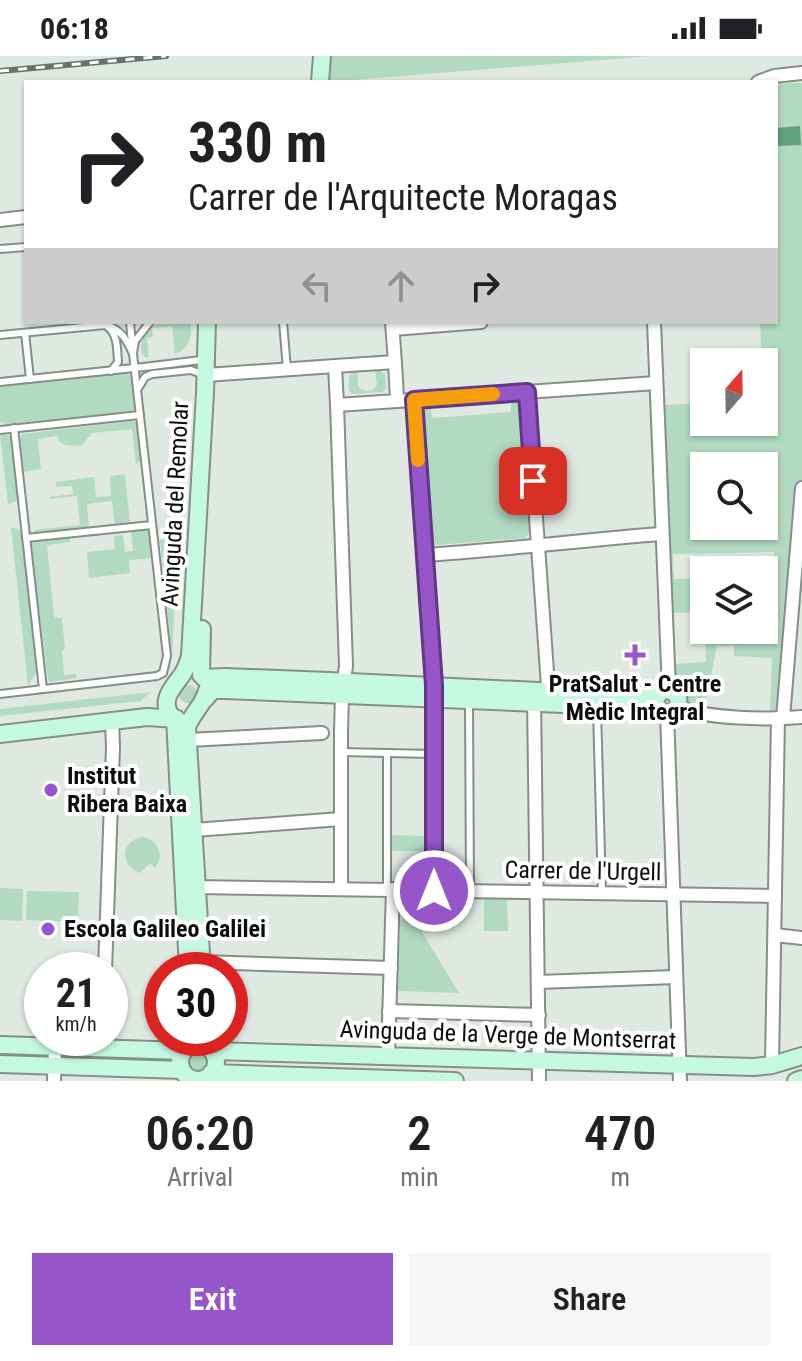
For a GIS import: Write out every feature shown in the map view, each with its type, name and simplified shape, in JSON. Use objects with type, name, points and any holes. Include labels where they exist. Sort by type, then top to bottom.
[{"type":"street","points":[[320,80],[322,56]]},
{"type":"street","points":[[763,80],[802,73]]},
{"type":"street","points":[[0,220],[24,217]]},
{"type":"street","name":"Avinguda del Remolar","points":[[205,699],[208,686],[202,677],[201,657],[209,378],[207,324]]},
{"type":"street","name":"Avinguda del Remolar","points":[[170,691],[183,674],[190,656],[209,378],[218,324]]},
{"type":"street","points":[[397,401],[392,325],[428,324]]},
{"type":"street","points":[[654,324],[664,691]]},
{"type":"street","points":[[209,378],[395,362]]},
{"type":"street","points":[[335,366],[346,666],[340,752],[341,888]]},
{"type":"street","points":[[337,405],[656,383]]},
{"type":"street","points":[[527,392],[537,545],[542,697],[535,893],[539,1081]]},
{"type":"street","points":[[414,400],[434,691],[434,891]]},
{"type":"street","points":[[772,1065],[780,718],[802,488]]},
{"type":"street","points":[[425,555],[661,534]]},
{"type":"street","points":[[201,657],[222,676]]},
{"type":"street","points":[[0,734],[148,717],[158,711],[183,677],[195,674],[343,688]]},
{"type":"street","points":[[178,727],[187,727],[193,713],[213,690],[343,688],[434,691],[542,697],[703,714],[802,717]]},
{"type":"street","points":[[170,691],[166,710],[178,727],[194,830],[197,952]]},
{"type":"street","points":[[434,691],[469,699],[643,696],[664,691]]},
{"type":"street","points":[[664,691],[656,697],[655,704],[669,711]]},
{"type":"street","points":[[669,711],[680,1073]]},
{"type":"street","points":[[148,717],[178,727],[322,733]]},
{"type":"street","points":[[106,952],[112,721]]},
{"type":"street","points":[[178,727],[184,863],[195,952]]},
{"type":"street","points":[[194,830],[341,819]]},
{"type":"street","points":[[184,863],[191,882],[197,887]]},
{"type":"street","name":"Carrer de l'Urgell","points":[[197,887],[775,896]]},
{"type":"street","points":[[388,1056],[390,889]]},
{"type":"street","points":[[775,935],[802,938]]},
{"type":"street","points":[[248,967],[391,968]]},
{"type":"street","points":[[538,982],[676,977]]},
{"type":"street","points":[[389,1011],[539,1015]]},
{"type":"street","name":"Avinguda de la Verge de Montserrat","points":[[0,1045],[24,1045]]},
{"type":"street","name":"Avinguda de la Verge de Montserrat","points":[[248,1048],[540,1060],[680,1073],[772,1065],[802,1056]]},
{"type":"street","points":[[185,1056],[180,1060],[189,1077]]},
{"type":"street","points":[[0,1064],[54,1073],[202,1079],[210,1076],[215,1062],[209,1056]]},
{"type":"street","name":"Avinguda de la Verge de Montserrat","points":[[210,1076],[455,1081]]},
{"type":"street","points":[[796,1081],[802,1079]]},
{"type":"lane","points":[[0,249],[24,247]]},
{"type":"lane","points":[[0,335],[109,324]]},
{"type":"lane","points":[[0,694],[163,673],[167,656],[130,324]]},
{"type":"lane","points":[[133,351],[145,324]]},
{"type":"lane","points":[[283,324],[287,369]]},
{"type":"lane","points":[[105,325],[120,331],[140,365],[153,366]]},
{"type":"lane","points":[[105,325],[116,340],[118,362],[111,371]]},
{"type":"lane","points":[[25,333],[30,379]]},
{"type":"lane","points":[[0,382],[135,369],[201,360],[207,355]]},
{"type":"lane","points":[[138,394],[139,383],[152,374],[191,370],[209,378]]},
{"type":"lane","points":[[0,430],[140,415]]},
{"type":"lane","points":[[14,428],[43,689]]},
{"type":"lane","points":[[26,538],[152,525]]},
{"type":"lane","points":[[469,699],[470,892]]},
{"type":"lane","points":[[597,705],[602,894]]},
{"type":"lane","points":[[340,752],[434,754]]},
{"type":"lane","points":[[387,753],[390,889]]},
{"type":"shaded area","points":[[328,56],[651,56],[352,80],[327,80]]},
{"type":"shaded area","points":[[802,83],[802,577],[799,576],[786,713],[770,713],[772,658],[734,656],[734,646],[717,646],[705,712],[690,704],[674,678],[672,664],[706,662],[705,644],[778,644],[778,556],[774,556],[774,552],[673,554],[674,579],[690,578],[690,612],[672,613],[663,405],[690,404],[690,436],[778,436],[778,348],[761,348],[760,324],[778,324],[778,85]]},
{"type":"shaded area","points":[[800,126],[801,145],[778,146],[778,128]]},
{"type":"shaded area","points":[[156,324],[191,324],[187,345],[175,354],[172,326],[152,328]]},
{"type":"shaded area","points":[[152,328],[153,337],[147,338],[149,357],[144,357],[142,342]]},
{"type":"shaded area","points":[[375,371],[385,374],[386,388],[383,392],[353,394],[349,391],[349,376],[352,373],[358,373],[360,388],[373,390],[377,385]]},
{"type":"shaded area","points":[[124,373],[131,375],[132,379],[133,412],[7,424],[0,422],[0,387]]},
{"type":"shaded area","points":[[511,397],[522,405],[532,530],[525,538],[436,545],[428,538],[421,409],[430,403],[432,418],[511,412]]},
{"type":"shaded area","points":[[132,421],[138,426],[141,459],[136,465],[132,429],[92,433],[81,446],[63,444],[57,436],[38,439],[41,469],[24,472],[22,434]]},
{"type":"shaded area","points":[[0,435],[11,437],[12,441],[18,497],[8,504]]},
{"type":"shaded area","points":[[125,474],[130,523],[115,525],[112,501],[87,504],[89,528],[34,534],[34,530],[80,525],[77,496],[50,499],[73,494],[72,486],[56,487],[56,482],[94,477],[96,497],[111,496],[110,476]]},
{"type":"shaded area","points":[[11,528],[22,532],[37,671],[28,686]]},
{"type":"shaded area","points":[[147,528],[150,531],[152,558],[129,560],[130,573],[89,578],[87,552],[115,549],[114,536],[123,535],[125,552],[133,551],[131,530]]},
{"type":"shaded area","points":[[70,538],[70,542],[47,545],[54,617],[62,618],[64,675],[76,674],[77,678],[50,682],[30,542]]},
{"type":"shaded area","points":[[178,539],[172,656],[160,540]]},
{"type":"shaded area","points":[[188,685],[197,694],[188,703],[179,694]]},
{"type":"shaded area","points":[[151,692],[140,701],[0,716],[0,709]]},
{"type":"shaded area","points":[[390,835],[427,836],[427,851],[390,851]]},
{"type":"shaded area","points":[[143,837],[156,845],[160,858],[155,868],[150,863],[140,873],[128,864],[125,853],[130,843]]},
{"type":"shaded area","points":[[0,888],[23,889],[22,921],[0,920]]},
{"type":"shaded area","points":[[27,891],[79,892],[78,922],[26,920]]},
{"type":"shaded area","points":[[401,897],[459,993],[398,991],[400,920],[403,914],[400,913]]},
{"type":"shaded area","points":[[484,899],[507,899],[508,931],[484,931]]},
{"type":"shaded area","points":[[189,1056],[206,1057],[206,1065],[201,1070],[193,1070],[188,1065]]},
{"type":"railway","points":[[0,71],[166,56]]},
{"type":"slow traffic","points":[[418,460],[414,400],[493,394]]},
{"type":"place","name":"PratSalut - Centre Mèdic Integral","points":[[635,655]]},
{"type":"place","name":"Institut Ribera Baixa","points":[[51,790]]},
{"type":"place","name":"Escola Galileo Galilei","points":[[48,929]]},
{"type":"route","points":[[434,891],[434,685],[414,400],[527,392],[533,481]]}]
